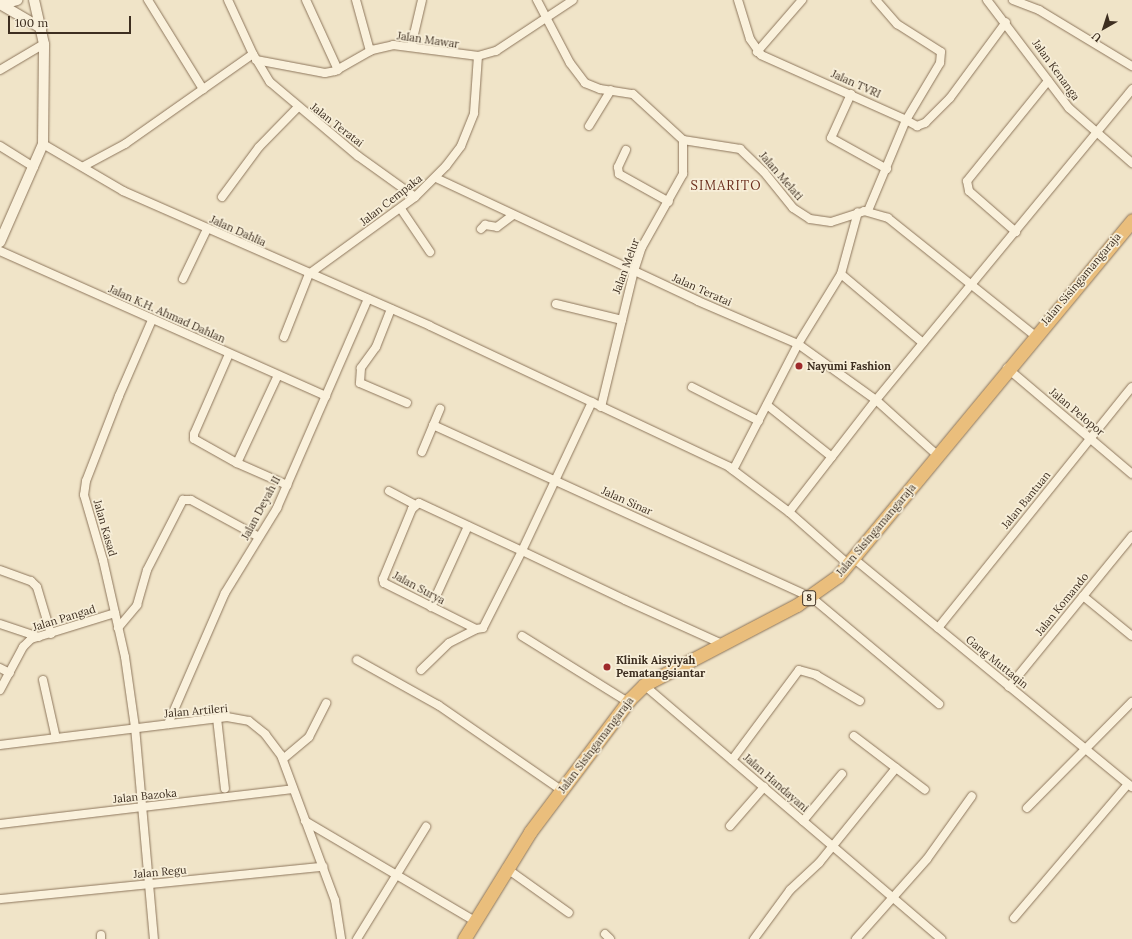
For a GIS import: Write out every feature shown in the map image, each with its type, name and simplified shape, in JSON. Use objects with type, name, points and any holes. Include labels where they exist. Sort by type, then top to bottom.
[{"type":"highway","name":"Jalan Sisingamangaraja","points":[[464,939],[506,868],[628,702],[644,685],[811,597],[850,561],[1034,335],[1132,220]]},
{"type":"street","points":[[1,4],[17,0]]},
{"type":"street","points":[[0,242],[43,144],[44,44],[34,0]]},
{"type":"street","points":[[148,0],[203,89]]},
{"type":"street","name":"Jalan Teratai","points":[[228,0],[254,57],[270,82],[297,108],[415,197]]},
{"type":"street","points":[[306,0],[338,70]]},
{"type":"street","points":[[356,0],[370,51]]},
{"type":"street","points":[[411,47],[422,0]]},
{"type":"street","points":[[537,0],[578,75],[585,83],[633,94],[644,101],[662,124],[683,140]]},
{"type":"street","name":"Jalan Mawar","points":[[254,57],[325,73],[338,70],[370,51],[392,45],[411,47],[431,52],[478,56],[496,51],[547,19],[573,0]]},
{"type":"street","points":[[738,0],[757,52],[802,0]]},
{"type":"street","points":[[868,211],[887,169],[906,120],[940,63],[941,53],[897,24],[876,0]]},
{"type":"street","name":"Jalan Kenanga","points":[[990,0],[1069,108],[1132,163]]},
{"type":"street","points":[[1013,0],[1039,10],[1132,66]]},
{"type":"street","points":[[1,4],[41,28]]},
{"type":"street","name":"Jalan TVRI","points":[[757,52],[917,126],[925,123],[950,98],[1006,22]]},
{"type":"street","points":[[0,70],[44,44]]},
{"type":"street","name":"Jalan Cempaka","points":[[309,274],[401,209],[436,178],[460,146],[474,113],[478,56]]},
{"type":"street","points":[[84,166],[125,144],[203,89],[254,57]]},
{"type":"street","points":[[1016,232],[969,191],[967,181],[1048,81]]},
{"type":"street","points":[[789,512],[923,342],[1098,133],[1132,89]]},
{"type":"street","points":[[589,126],[611,90]]},
{"type":"street","points":[[850,94],[831,138],[887,169]]},
{"type":"street","points":[[222,197],[259,147],[297,108]]},
{"type":"street","name":"Jalan Melur","points":[[601,407],[634,271],[642,247],[669,202],[683,174],[683,140]]},
{"type":"street","name":"Jalan Melati","points":[[683,140],[709,141],[740,149],[764,172],[792,208],[810,219],[831,222],[858,212],[868,211],[888,218],[1034,335]]},
{"type":"street","name":"Jalan Dahlia","points":[[43,144],[84,166],[123,192],[430,326],[601,407]]},
{"type":"street","points":[[0,146],[34,167]]},
{"type":"street","points":[[626,150],[618,167],[619,174],[669,202]]},
{"type":"street","name":"Jalan Teratai","points":[[436,178],[634,271],[798,344],[876,400],[937,455]]},
{"type":"street","points":[[401,209],[430,252]]},
{"type":"street","points":[[733,470],[798,344],[841,274],[858,212]]},
{"type":"street","points":[[481,229],[485,225],[497,227],[513,215]]},
{"type":"street","points":[[183,279],[207,229]]},
{"type":"street","name":"Jalan K.H. Ahmad Dahlan","points":[[0,252],[326,396]]},
{"type":"street","points":[[284,337],[309,274]]},
{"type":"street","points":[[841,274],[923,342]]},
{"type":"street","name":"Jalan Deyah II","points":[[168,724],[213,616],[287,485],[368,299]]},
{"type":"street","points":[[556,304],[622,320]]},
{"type":"street","points":[[391,310],[376,347],[361,368],[360,383],[407,403]]},
{"type":"street","name":"Jalan Kasad","points":[[152,320],[86,481],[87,511],[103,560],[115,613],[135,727],[154,939]]},
{"type":"street","points":[[229,354],[194,434],[197,442],[237,463],[287,485]]},
{"type":"street","name":"Jalan Pelopor","points":[[1007,368],[1091,437],[1132,474]]},
{"type":"street","points":[[237,463],[278,375]]},
{"type":"street","name":"Jalan Bantuan","points":[[938,628],[1132,387]]},
{"type":"street","points":[[692,388],[759,421]]},
{"type":"street","points":[[421,670],[449,643],[476,629],[483,628],[522,551],[592,402]]},
{"type":"street","points":[[767,406],[832,457]]},
{"type":"street","name":"Gang Muttaqin","points":[[601,407],[733,470],[938,628],[1130,786]]},
{"type":"street","points":[[422,452],[440,409]]},
{"type":"street","name":"Jalan Sinar","points":[[433,425],[811,597],[939,704]]},
{"type":"street","points":[[389,491],[415,505],[419,503],[722,644]]},
{"type":"street","points":[[118,628],[137,605],[147,570],[183,500],[191,500],[259,537]]},
{"type":"street","name":"Jalan Surya","points":[[415,505],[383,579],[387,587],[476,629]]},
{"type":"street","points":[[431,607],[468,526]]},
{"type":"street","name":"Jalan Komando","points":[[1009,687],[1131,539]]},
{"type":"street","points":[[0,570],[31,582],[37,587],[51,634]]},
{"type":"street","points":[[1083,596],[1132,636]]},
{"type":"street","name":"Jalan Pangad","points":[[0,690],[27,642],[115,613]]},
{"type":"street","points":[[0,624],[40,637]]},
{"type":"street","points":[[522,636],[628,702]]},
{"type":"street","points":[[357,660],[438,705],[562,790]]},
{"type":"street","points":[[0,668],[10,673]]},
{"type":"street","points":[[732,760],[798,670],[816,675],[860,701]]},
{"type":"street","points":[[43,680],[56,738]]},
{"type":"street","name":"Jalan Handayani","points":[[644,685],[941,939]]},
{"type":"street","points":[[1027,808],[1132,702]]},
{"type":"street","points":[[283,759],[309,737],[326,703]]},
{"type":"street","points":[[217,718],[225,789]]},
{"type":"street","name":"Jalan Artileri","points":[[0,745],[217,718],[248,721],[271,740],[283,759],[335,900],[341,939]]},
{"type":"street","points":[[854,736],[925,790]]},
{"type":"street","points":[[754,939],[790,890],[833,846],[896,768]]},
{"type":"street","points":[[803,821],[842,774]]},
{"type":"street","points":[[1014,918],[1130,786]]},
{"type":"street","points":[[730,826],[764,787]]},
{"type":"street","name":"Jalan Bazoka","points":[[0,824],[293,789]]},
{"type":"street","points":[[856,939],[927,859],[972,796]]},
{"type":"street","points":[[305,821],[475,920]]},
{"type":"street","points":[[357,939],[426,828]]},
{"type":"street","name":"Jalan Regu","points":[[0,899],[322,867]]},
{"type":"street","points":[[506,868],[569,913]]},
{"type":"place","name":"Nayumi Fashion","points":[[799,366]]},
{"type":"place","name":"Klinik Aisyiyah Pematangsiantar","points":[[607,667]]},
{"type":"district","name":"SIMARITO","points":[[726,186]]}]
